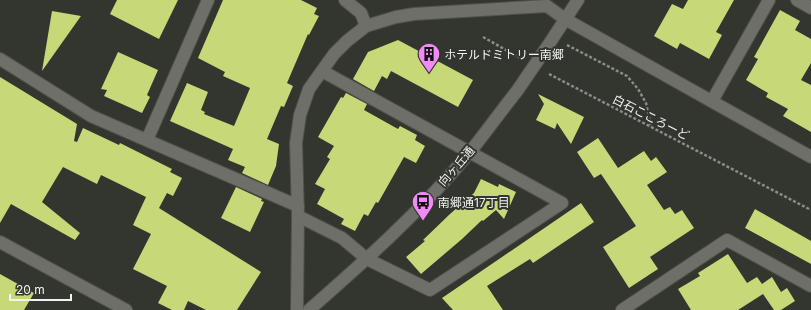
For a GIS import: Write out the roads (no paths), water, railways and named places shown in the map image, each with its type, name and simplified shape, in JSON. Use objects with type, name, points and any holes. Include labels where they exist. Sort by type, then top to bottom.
[{"type":"street","points":[[147,140],[208,0]]},
{"type":"street","points":[[345,0],[362,13],[366,26]]},
{"type":"street","name":"向ヶ丘通","points":[[309,310],[367,259],[419,208],[470,152],[517,91],[578,0]]},
{"type":"street","points":[[712,101],[769,0]]},
{"type":"street","points":[[797,0],[811,8]]},
{"type":"street","points":[[297,310],[298,211],[296,143],[300,115],[309,89],[334,54],[347,41],[366,26],[396,17],[414,14],[547,6],[565,20],[811,156]]},
{"type":"street","points":[[0,59],[91,116],[147,140],[298,211],[342,238],[367,259],[430,290],[562,203],[322,70]]},
{"type":"street","points":[[622,310],[727,240],[811,286]]},
{"type":"street","points":[[0,242],[126,310]]},
{"type":"place","name":"ホテルドミトリー南郷","points":[[429,74]]},
{"type":"place","name":"南郷通17丁目","points":[[423,222]]}]
